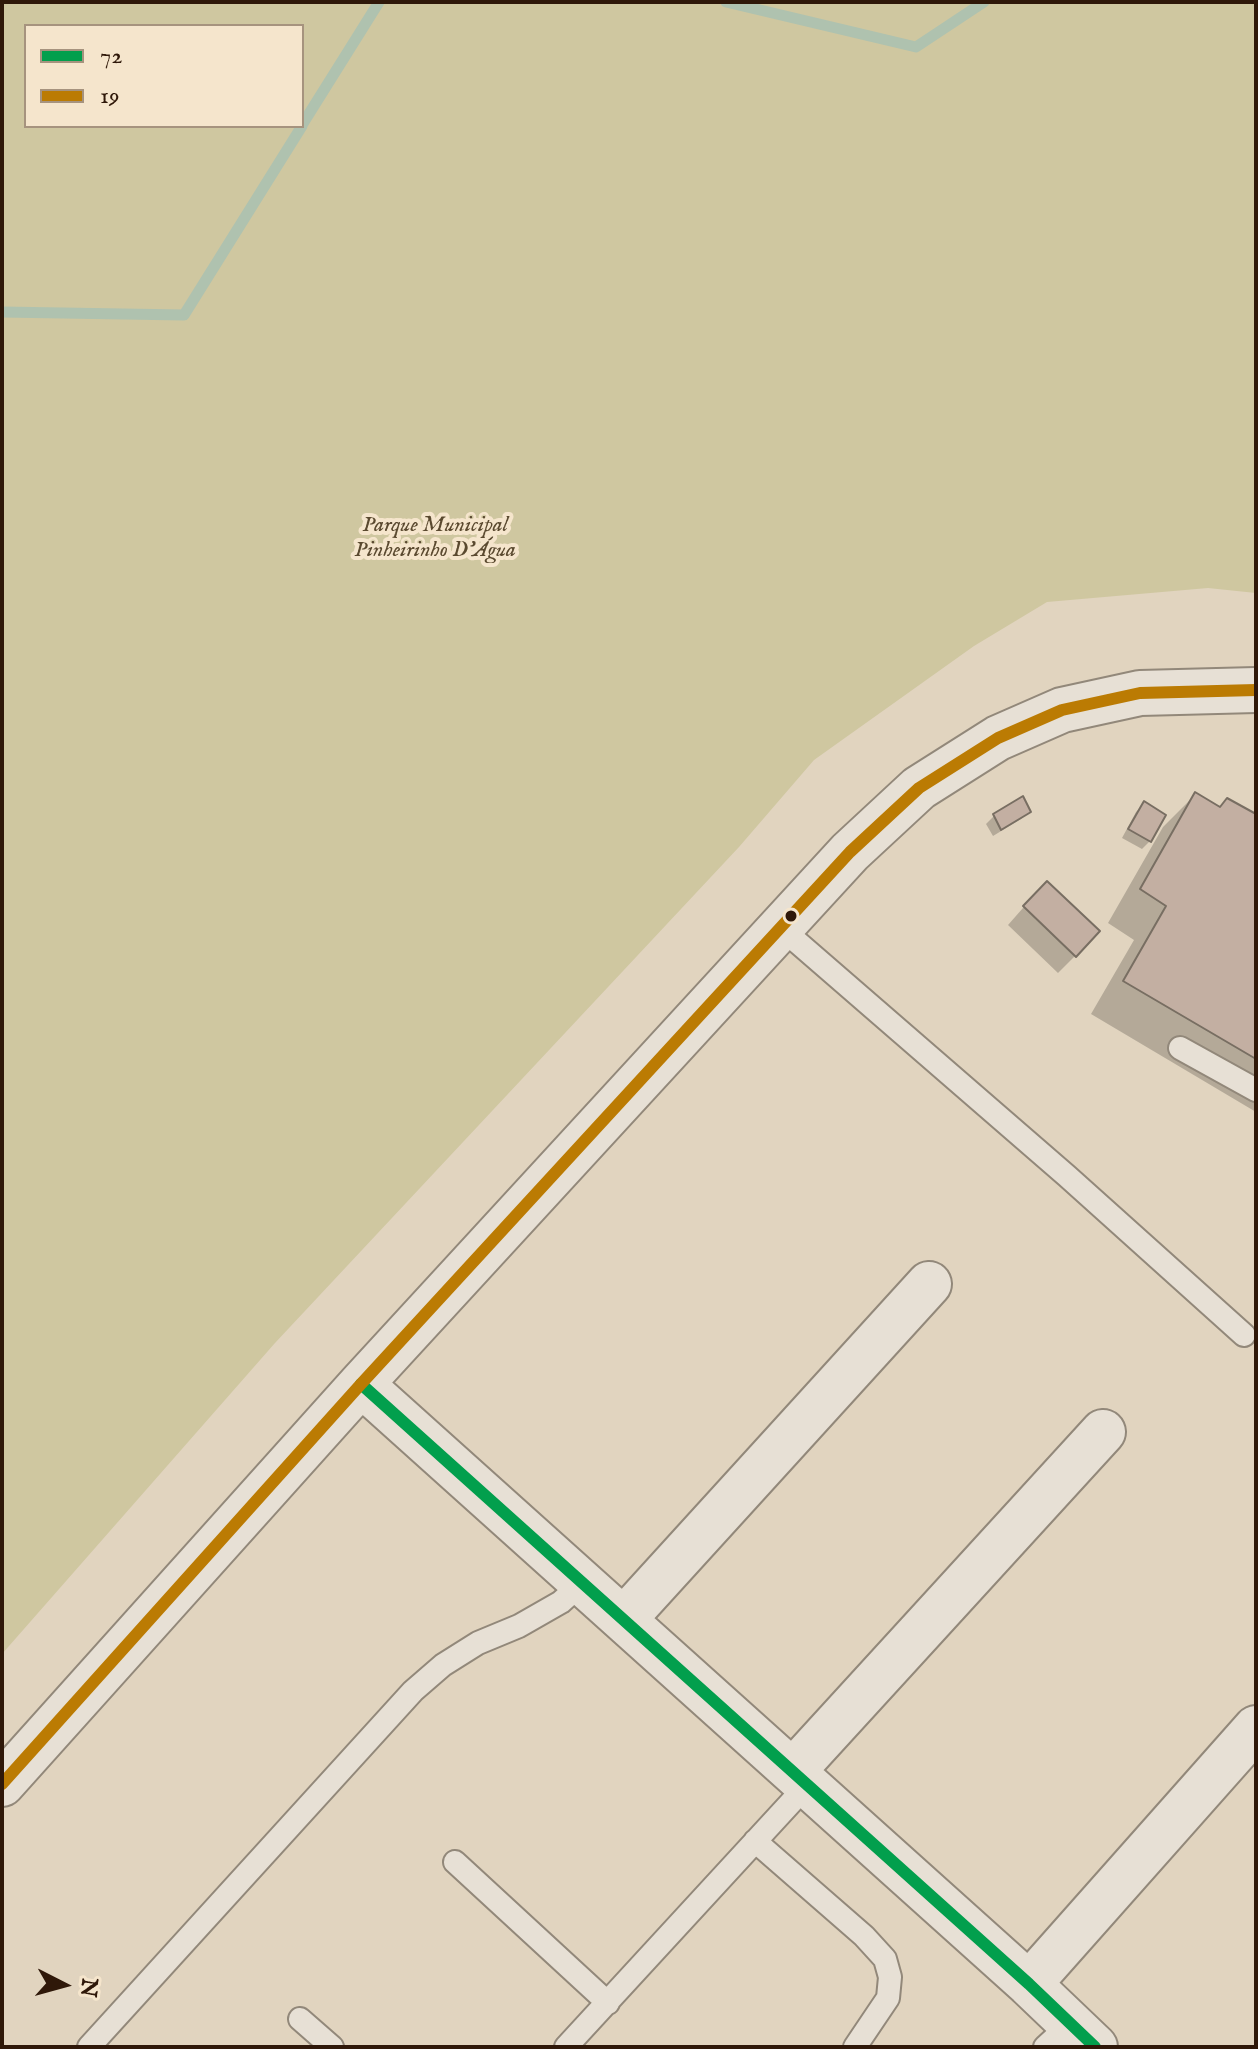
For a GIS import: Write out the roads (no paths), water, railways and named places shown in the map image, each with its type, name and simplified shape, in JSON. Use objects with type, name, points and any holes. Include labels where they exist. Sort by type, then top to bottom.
[{"type":"street","points":[[2,1784],[361,1384],[850,852],[919,788],[998,738],[1062,710],[1140,693],[1256,690]]},
{"type":"street","points":[[624,1619],[929,1284]]},
{"type":"street","points":[[361,1384],[1029,1984],[1070,2039]]},
{"type":"street","points":[[800,1778],[1103,1432]]},
{"type":"street","points":[[1029,1984],[1256,1728]]},
{"type":"lane","points":[[781,928],[1067,1176],[1244,1335]]},
{"type":"lane","points":[[1180,1048],[1256,1090]]},
{"type":"lane","points":[[89,2047],[413,1691],[454,1657],[551,1608],[582,1583]]},
{"type":"lane","points":[[566,2047],[755,1841],[800,1778]]},
{"type":"lane","points":[[755,1841],[864,1936],[885,1959],[890,1977],[888,1998],[855,2047]]},
{"type":"lane","points":[[455,1862],[608,2003]]},
{"type":"lane","points":[[300,2019],[332,2047]]},
{"type":"waterway","points":[[304,122],[379,2]]},
{"type":"waterway","points":[[726,2],[916,47],[984,2]]},
{"type":"waterway","points":[[2,312],[184,315],[301,128]]},
{"type":"park label","name":"Parque Municipal Pinheirinho D'Água","points":[[435,538]]}]
